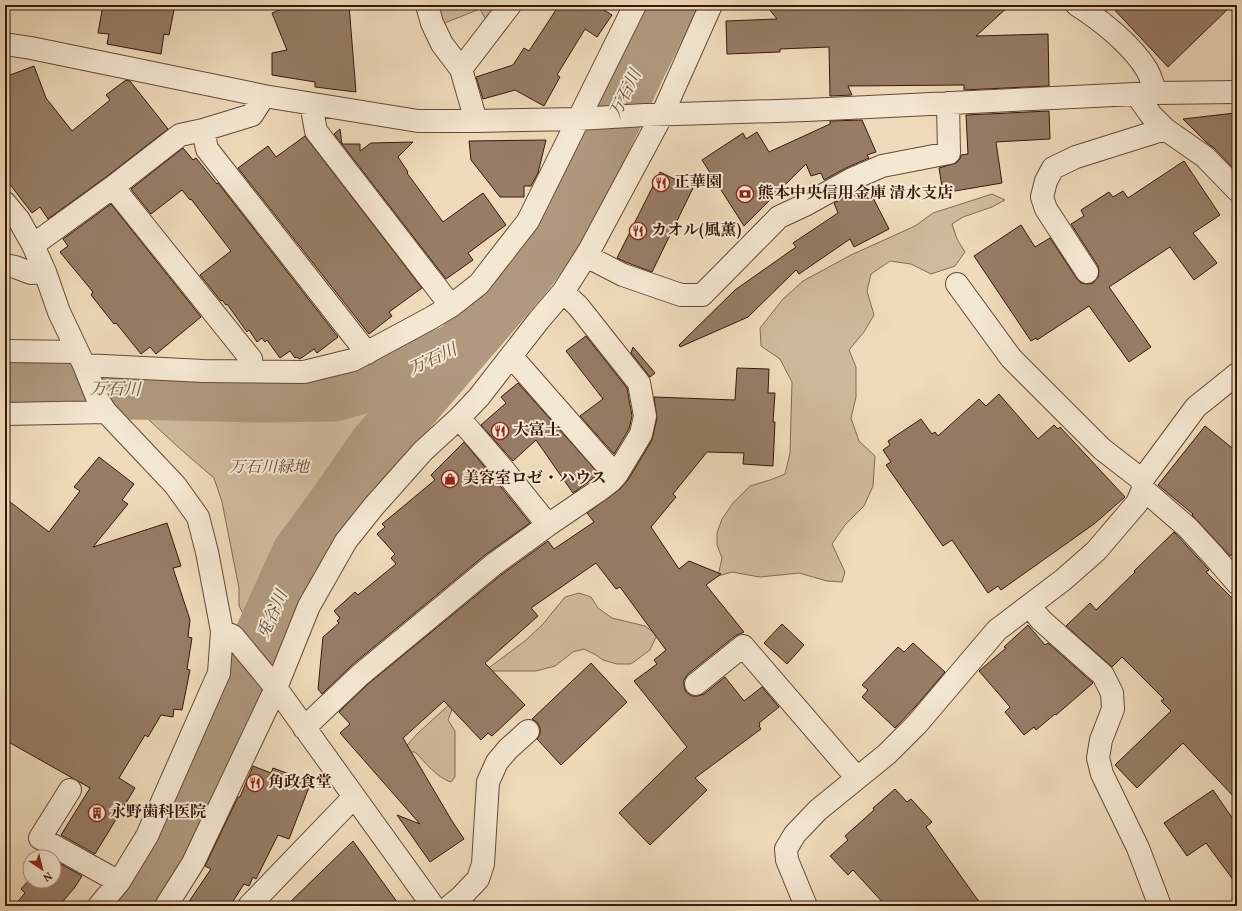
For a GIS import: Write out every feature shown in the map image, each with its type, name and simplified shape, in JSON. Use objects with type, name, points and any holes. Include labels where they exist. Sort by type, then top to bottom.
[{"type":"street","points":[[427,5],[432,23],[442,44],[461,69],[476,121]]},
{"type":"street","points":[[461,69],[510,5]]},
{"type":"street","points":[[5,351],[83,365],[304,372],[354,360],[431,318],[451,306],[479,284],[528,221],[584,118],[635,5]]},
{"type":"street","points":[[166,906],[193,863],[276,688],[309,606],[346,541],[374,506],[423,451],[459,418],[479,397],[563,292],[586,256],[653,115],[711,5]]},
{"type":"street","points":[[1077,5],[1102,22],[1138,56],[1148,71],[1146,94],[1151,115],[1165,129],[1205,157],[1237,190]]},
{"type":"street","points":[[5,44],[32,48],[264,96],[418,121],[584,118],[807,110],[1146,94],[1237,92]]},
{"type":"street","points":[[33,245],[113,187],[180,135],[203,130],[252,115],[264,96]]},
{"type":"street","points":[[586,256],[623,275],[682,296],[702,295],[779,217],[807,204],[852,179],[882,166],[949,153],[948,103]]},
{"type":"street","points":[[311,104],[316,131],[451,306]]},
{"type":"street","points":[[1087,272],[1046,209],[1042,197],[1046,182],[1053,168],[1076,157],[1165,129]]},
{"type":"street","points":[[203,130],[207,149],[367,353]]},
{"type":"street","points":[[113,187],[251,359],[252,371]]},
{"type":"street","points":[[5,204],[19,220],[33,245],[45,272],[59,312],[102,406],[175,485],[198,516],[208,552],[222,631],[219,673],[147,836],[120,882],[99,906]]},
{"type":"street","points":[[5,264],[31,273],[45,272]]},
{"type":"street","points":[[957,284],[1011,358],[1102,449],[1187,527],[1212,553],[1237,583]]},
{"type":"street","points":[[304,728],[360,676],[493,566],[611,481],[617,474],[641,434],[644,416],[639,383],[578,306],[563,292]]},
{"type":"street","points":[[511,356],[604,462],[617,474]]},
{"type":"street","points":[[806,906],[787,860],[786,850],[796,834],[818,810],[887,754],[917,724],[997,630],[1063,580],[1096,551],[1137,503],[1142,485],[1196,408],[1237,374]]},
{"type":"street","points":[[5,414],[102,406]]},
{"type":"street","points":[[459,418],[503,469],[548,525]]},
{"type":"street","points":[[1030,606],[1041,620],[1103,675],[1112,693],[1113,709],[1101,740],[1098,758],[1102,774],[1138,848],[1160,906]]},
{"type":"street","points":[[222,631],[233,636],[276,688],[433,906]]},
{"type":"street","points":[[696,684],[743,646],[857,778]]},
{"type":"street","points":[[450,906],[478,879],[483,864],[488,782],[497,762],[508,749],[528,731]]},
{"type":"street","points":[[70,790],[40,838],[120,882]]},
{"type":"street","points":[[248,906],[354,797]]},
{"type":"green space","points":[[435,5],[501,5],[486,20],[480,9],[442,24]]},
{"type":"green space","points":[[992,194],[1005,200],[992,207],[963,217],[952,224],[957,239],[965,252],[955,266],[931,274],[911,264],[890,261],[871,274],[867,291],[874,315],[864,332],[849,350],[856,367],[856,397],[851,418],[859,441],[875,456],[873,486],[864,506],[845,525],[832,544],[845,572],[842,582],[827,581],[799,573],[760,577],[732,572],[718,576],[722,558],[717,545],[717,533],[722,519],[733,503],[750,486],[785,474],[790,453],[792,382],[780,359],[761,346],[760,328],[783,299],[803,281],[851,255],[915,226],[933,213]]},
{"type":"green space","name":"万石川緑地","points":[[408,386],[412,390],[289,531],[272,572],[252,613],[245,617],[239,606],[239,588],[222,502],[214,478],[148,419],[148,406],[284,412],[333,409],[362,402]]},
{"type":"green space","points":[[579,593],[591,597],[598,608],[612,618],[645,626],[657,635],[650,650],[631,664],[617,664],[603,660],[584,649],[573,652],[555,666],[536,671],[493,671],[467,692],[453,707],[448,720],[455,731],[455,777],[451,782],[436,773],[415,752],[401,752],[417,734],[490,667],[526,640],[543,624],[565,597]]},
{"type":"building","points":[[103,5],[175,5],[169,35],[164,34],[161,54],[107,44],[109,34],[98,33]]},
{"type":"building","points":[[292,5],[349,5],[356,92],[315,87],[315,82],[272,75],[272,53],[287,50],[272,13]]},
{"type":"building","points":[[548,5],[601,5],[599,7],[612,15],[597,37],[585,29],[557,75],[560,77],[544,106],[515,90],[483,99],[476,77],[513,65],[524,48],[529,51],[556,10]]},
{"type":"building","points":[[766,5],[1010,5],[976,36],[1048,34],[1049,86],[964,90],[964,85],[848,86],[852,95],[830,96],[829,47],[780,49],[780,52],[727,54],[726,21],[777,19]]},
{"type":"building","points":[[1110,5],[1232,5],[1168,67]]},
{"type":"building","points":[[34,66],[46,98],[72,131],[110,100],[106,95],[126,80],[130,81],[168,129],[48,219],[40,207],[32,213],[5,178],[5,77]]},
{"type":"building","points":[[1049,111],[1050,139],[996,142],[1002,183],[943,193],[939,168],[956,163],[960,159],[961,155],[968,154],[966,115]]},
{"type":"building","points":[[1235,113],[1235,116],[1237,116],[1237,172],[1183,119]]},
{"type":"building","points":[[862,120],[876,152],[867,155],[869,158],[824,180],[821,173],[811,176],[806,164],[744,226],[702,160],[743,133],[746,139],[757,132],[769,152],[830,124],[830,121]]},
{"type":"building","points":[[340,129],[342,144],[360,144],[360,151],[371,143],[413,142],[398,157],[408,172],[407,173],[443,222],[483,193],[506,225],[468,253],[473,260],[446,279],[334,134]]},
{"type":"building","points":[[305,136],[422,288],[389,312],[392,316],[369,334],[238,168],[268,146],[276,157]]},
{"type":"building","points":[[546,140],[538,173],[531,186],[524,186],[524,197],[500,197],[471,160],[469,141]]},
{"type":"building","points":[[183,148],[193,160],[196,158],[217,184],[218,183],[338,337],[317,353],[314,349],[300,359],[295,358],[290,351],[280,358],[267,340],[265,342],[262,338],[257,342],[249,330],[247,332],[227,304],[226,305],[222,300],[221,301],[200,275],[231,251],[191,199],[190,200],[182,190],[151,214],[131,189]]},
{"type":"building","points":[[1184,161],[1220,215],[1193,233],[1217,263],[1194,280],[1170,247],[1109,287],[1151,347],[1129,362],[1089,306],[1037,340],[1036,338],[1031,341],[974,256],[1021,225],[1035,247],[1050,238],[1077,279],[1081,283],[1093,283],[1098,277],[1098,266],[1071,224],[1084,216],[1081,210],[1109,192],[1113,197],[1123,191],[1128,198]]},
{"type":"building","points":[[660,172],[693,188],[652,272],[617,258]]},
{"type":"building","points":[[867,186],[889,229],[854,247],[850,239],[799,274],[796,270],[748,317],[680,347],[679,345],[735,290],[796,247],[793,243],[838,213],[834,203]]},
{"type":"building","points":[[111,204],[201,317],[156,354],[150,347],[141,354],[116,323],[114,324],[91,295],[93,292],[60,252],[68,246],[63,239]]},
{"type":"building","points":[[586,336],[627,388],[632,416],[629,429],[614,454],[580,416],[603,399],[566,351]]},
{"type":"building","points":[[633,347],[655,373],[650,377],[631,353]]},
{"type":"building","points":[[737,368],[769,369],[768,393],[775,393],[773,422],[775,422],[773,466],[743,464],[744,453],[707,452],[673,494],[676,497],[651,527],[679,569],[689,561],[721,574],[706,585],[744,632],[735,636],[688,674],[684,680],[686,692],[692,696],[704,694],[725,677],[744,701],[762,687],[779,707],[759,723],[761,729],[695,778],[707,790],[650,845],[619,813],[687,747],[634,681],[657,664],[654,660],[666,650],[620,587],[616,589],[596,563],[531,608],[538,616],[485,663],[525,705],[492,736],[488,733],[481,740],[444,701],[403,738],[464,839],[430,862],[397,815],[420,824],[340,733],[350,724],[339,712],[368,684],[501,575],[548,541],[554,549],[594,522],[587,513],[620,489],[628,480],[652,440],[657,418],[654,397],[735,400]]},
{"type":"building","points":[[518,383],[599,474],[573,493],[536,440],[513,461],[481,425],[506,403],[501,397]]},
{"type":"building","points":[[999,394],[1038,439],[1054,425],[1058,429],[1060,427],[1125,497],[1094,524],[1001,590],[998,586],[988,593],[952,540],[943,546],[886,465],[891,462],[883,450],[890,445],[888,441],[921,419],[932,434],[935,432],[938,436],[979,399],[986,406]]},
{"type":"building","points":[[1205,426],[1237,452],[1237,551],[1230,556],[1192,515],[1193,514],[1158,485]]},
{"type":"building","points":[[464,442],[530,523],[485,555],[352,665],[322,694],[318,689],[323,637],[339,623],[337,621],[340,618],[334,611],[355,592],[358,595],[396,564],[391,558],[395,554],[377,534],[385,527],[382,524],[435,480],[431,475]]},
{"type":"building","points":[[99,457],[134,484],[122,500],[128,504],[93,547],[167,523],[181,566],[173,568],[190,620],[188,637],[192,638],[187,669],[190,670],[182,710],[174,709],[173,717],[161,715],[148,737],[145,735],[119,778],[135,788],[95,854],[61,835],[90,788],[5,740],[5,498],[49,532],[80,491],[74,487]]},
{"type":"building","points":[[1174,532],[1209,570],[1206,572],[1237,603],[1237,800],[1183,743],[1137,788],[1115,765],[1171,711],[1161,701],[1164,699],[1122,657],[1112,667],[1066,626],[1090,603],[1096,610]]},
{"type":"building","points":[[782,624],[804,645],[787,664],[764,643]]},
{"type":"building","points":[[1028,625],[1045,645],[1048,643],[1093,683],[1056,715],[1055,714],[1036,730],[1034,727],[1024,735],[1005,712],[1010,707],[979,671],[1006,648],[1004,647]]},
{"type":"building","points":[[913,643],[945,672],[895,728],[862,697],[868,690],[862,685],[898,647],[904,652]]},
{"type":"building","points":[[591,663],[627,702],[561,765],[537,739],[540,734],[540,728],[537,722],[532,719]]},
{"type":"building","points":[[253,766],[271,773],[273,768],[311,782],[289,839],[278,835],[256,879],[253,877],[249,886],[244,884],[230,906],[186,906],[211,869],[205,866],[238,797],[240,797]]},
{"type":"building","points":[[895,789],[907,802],[911,799],[932,822],[926,827],[982,906],[886,906],[853,870],[848,875],[830,856],[848,840],[845,836],[874,810],[873,808]]},
{"type":"building","points":[[1213,790],[1237,825],[1237,885],[1206,843],[1187,856],[1164,823]]},
{"type":"building","points":[[353,841],[400,906],[286,906]]},
{"type":"building","points":[[62,865],[82,876],[59,906],[14,906],[25,893],[21,889],[62,889]]},
{"type":"waterway","name":"兎谷川","points":[[133,906],[176,838],[235,698],[300,554],[377,446],[524,275],[566,218],[668,5]]},
{"type":"waterway","name":"万石川","points":[[5,383],[44,389],[261,394],[334,393],[409,372],[453,353]]},
{"type":"place","name":"正華園","points":[[661,183]]},
{"type":"place","name":"熊本中央信用金庫 清水支店","points":[[745,194]]},
{"type":"place","name":"カオル(風薫)","points":[[638,231]]},
{"type":"place","name":"大富士","points":[[500,431]]},
{"type":"place","name":"美容室ロゼ・ハウス","points":[[450,479]]},
{"type":"place","name":"角政食堂","points":[[255,783]]},
{"type":"place","name":"永野歯科医院","points":[[97,813]]}]
